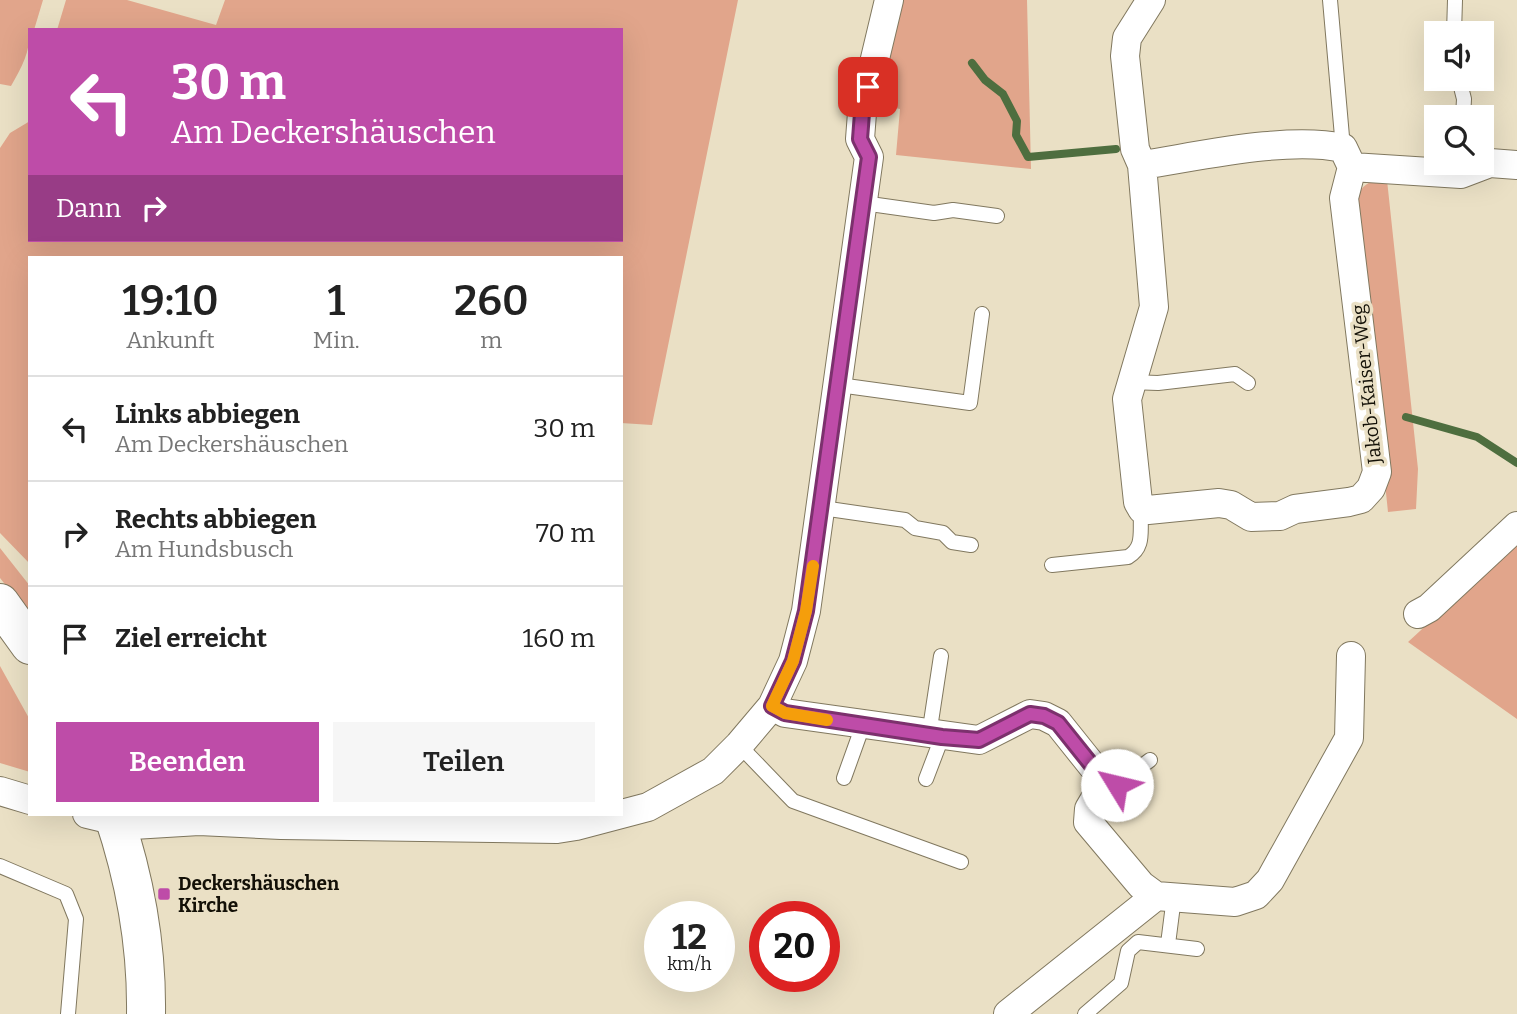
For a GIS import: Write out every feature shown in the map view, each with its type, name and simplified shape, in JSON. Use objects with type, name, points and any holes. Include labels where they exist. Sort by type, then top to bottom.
[{"type":"street","points":[[623,814],[648,807],[713,771],[772,706],[793,661],[806,611],[822,508],[869,157],[860,139],[862,113],[889,0]]},
{"type":"street","points":[[1142,509],[1138,502],[1127,399],[1154,307],[1142,165],[1135,149],[1125,56],[1127,38],[1151,0]]},
{"type":"street","points":[[1142,165],[1293,144],[1320,143],[1348,158],[1461,174],[1490,163],[1517,165]]},
{"type":"street","name":"Jakob-Kaiser-Weg","points":[[1142,509],[1219,503],[1231,505],[1251,517],[1280,516],[1294,509],[1361,499],[1371,488],[1377,471],[1345,198],[1348,158]]},
{"type":"street","points":[[1418,614],[1429,608],[1517,526]]},
{"type":"street","points":[[0,603],[28,642]]},
{"type":"street","points":[[772,706],[785,713],[979,740],[1030,714],[1044,716],[1058,723],[1098,773],[1101,787],[1089,809],[1088,822],[1141,885],[1165,896],[1235,902],[1264,896],[1270,880],[1349,738],[1351,656]]},
{"type":"street","points":[[0,791],[28,799]]},
{"type":"street","points":[[105,816],[133,825],[199,821],[281,825],[557,829],[576,827],[616,816]]},
{"type":"street","points":[[105,816],[132,877],[140,919],[146,1014]]},
{"type":"street","points":[[1007,1014],[1165,896]]},
{"type":"lane","name":"Jakob-Kaiser-Weg","points":[[1330,0],[1348,158]]},
{"type":"lane","points":[[1454,21],[1455,0]]},
{"type":"lane","points":[[863,203],[934,213],[953,210],[997,216]]},
{"type":"lane","points":[[839,384],[970,403],[982,314]]},
{"type":"lane","points":[[1130,382],[1158,383],[1235,374],[1248,383]]},
{"type":"lane","points":[[822,508],[905,520],[915,528],[943,533],[952,542],[971,545]]},
{"type":"lane","points":[[1052,565],[1135,554],[1140,548],[1139,523],[1142,509]]},
{"type":"lane","points":[[926,779],[936,736],[941,656]]},
{"type":"lane","points":[[844,778],[863,725]]},
{"type":"lane","points":[[739,745],[793,801],[961,862]]},
{"type":"lane","points":[[1101,787],[1117,785],[1150,760]]},
{"type":"lane","points":[[0,866],[66,894],[76,919],[68,1014]]},
{"type":"lane","points":[[1165,896],[1168,944]]},
{"type":"lane","points":[[1085,1014],[1121,983],[1128,951],[1138,942],[1197,949]]},
{"type":"shaded area","points":[[0,0],[43,0],[35,28],[28,28],[28,48],[19,72],[11,86],[0,84]]},
{"type":"shaded area","points":[[66,0],[127,0],[216,25],[225,0],[738,0],[652,425],[623,423],[623,256],[28,256],[28,562],[0,533],[0,148],[10,133],[28,122],[28,242],[623,242],[623,28],[58,28]]},
{"type":"shaded area","points":[[901,0],[1027,0],[1031,169],[896,155],[900,109],[874,104]]},
{"type":"shaded area","points":[[1374,180],[1387,180],[1418,469],[1416,509],[1388,512],[1356,204],[1361,189]]},
{"type":"shaded area","points":[[1517,542],[1517,719],[1408,642]]},
{"type":"shaded area","points":[[0,548],[28,583],[28,613],[0,578]]},
{"type":"shaded area","points":[[0,666],[28,716],[28,771],[0,763]]},
{"type":"waterway","points":[[972,63],[985,80],[1003,94],[1017,121],[1016,135],[1028,157],[1116,149]]},
{"type":"waterway","points":[[1406,417],[1477,437],[1517,463]]},
{"type":"slow traffic","points":[[813,566],[806,611],[793,661],[772,706],[785,713],[827,720]]},
{"type":"place","name":"Deckershäuschen Kirche","points":[[164,894]]},
{"type":"route","points":[[868,87],[860,139],[869,157],[822,508],[806,611],[793,661],[772,706],[785,713],[942,737],[979,740],[1030,714],[1044,716],[1058,723],[1098,773],[1101,787],[1117,785]]}]
